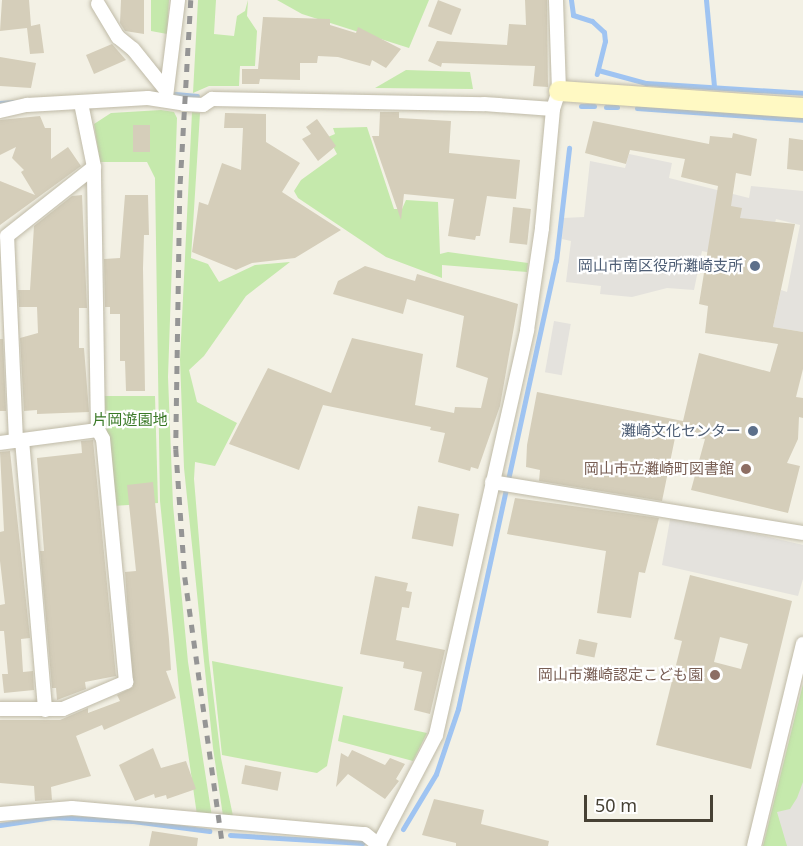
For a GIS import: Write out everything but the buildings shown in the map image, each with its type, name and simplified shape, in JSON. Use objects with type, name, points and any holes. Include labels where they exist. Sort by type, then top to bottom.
[{"type":"street","points":[[166,96],[171,73],[178,0]]},
{"type":"street","points":[[0,814],[72,808],[365,834],[379,846],[436,735],[501,483],[542,228],[556,100],[556,0]]},
{"type":"street","points":[[98,4],[118,38],[134,49],[166,96]]},
{"type":"street","points":[[0,111],[166,96],[203,105],[212,99],[484,104],[556,100],[803,108]]},
{"type":"street","points":[[0,709],[45,710],[87,701],[126,682],[103,439],[98,430],[94,167],[81,103]]},
{"type":"street","points":[[45,710],[19,441],[7,236],[94,167]]},
{"type":"street","points":[[0,443],[98,430]]},
{"type":"street","points":[[501,483],[803,533]]},
{"type":"street","points":[[754,846],[803,644]]},
{"type":"green space","points":[[151,0],[169,0],[167,34],[151,31]]},
{"type":"green space","points":[[198,0],[216,0],[214,34],[234,36],[237,16],[245,11],[248,0],[247,16],[257,31],[255,66],[240,66],[239,86],[209,86],[193,93]]},
{"type":"green space","points":[[277,0],[429,0],[409,48],[302,14]]},
{"type":"green space","points":[[406,70],[470,72],[473,89],[375,88]]},
{"type":"green space","points":[[161,110],[174,112],[177,118],[168,377],[173,505],[188,662],[212,817],[197,815],[179,690],[160,501],[155,178],[147,162],[100,162],[94,124],[111,113]]},
{"type":"green space","points":[[192,112],[200,113],[191,258],[208,264],[219,282],[255,265],[290,262],[246,296],[204,356],[189,370],[197,402],[237,423],[215,466],[195,462],[194,479],[209,660],[221,758],[233,816],[223,816],[213,748],[184,468],[180,360]]},
{"type":"green space","points":[[367,127],[394,209],[402,209],[406,200],[438,202],[440,254],[448,252],[528,263],[527,272],[442,265],[442,278],[386,257],[298,198],[294,191],[301,180],[337,154],[328,137],[335,134],[333,128]]},
{"type":"green space","name":"片岡遊園地","points":[[104,396],[155,396],[158,503],[113,506]]},
{"type":"green space","points":[[212,661],[343,687],[327,766],[317,773],[222,755]]},
{"type":"green space","points":[[803,684],[803,846],[763,846]]},
{"type":"green space","points":[[343,715],[427,733],[413,761],[338,741]]},
{"type":"shaded area","points":[[629,154],[672,163],[669,178],[749,198],[751,186],[803,191],[803,332],[773,327],[781,290],[787,292],[800,225],[776,219],[774,227],[747,261],[702,251],[694,290],[667,288],[632,297],[600,294],[601,286],[566,282],[571,241],[562,239],[563,218],[584,217],[590,161],[625,168]]},
{"type":"shaded area","points":[[554,321],[571,324],[562,375],[545,372]]},
{"type":"shaded area","points":[[671,514],[803,545],[803,579],[798,596],[662,565]]},
{"type":"shaded area","points":[[803,782],[803,846],[787,846],[777,812],[790,809]]},
{"type":"waterway","points":[[571,0],[573,15],[592,21],[604,32],[605,41],[597,74]]},
{"type":"waterway","points":[[706,0],[714,87]]},
{"type":"waterway","points":[[598,70],[646,83],[803,93]]},
{"type":"waterway","points":[[175,94],[197,96]]},
{"type":"waterway","points":[[0,103],[13,102]]},
{"type":"waterway","points":[[581,106],[594,106]]},
{"type":"waterway","points":[[606,107],[617,107]]},
{"type":"waterway","points":[[637,108],[803,120]]},
{"type":"waterway","points":[[403,829],[436,774],[458,709],[556,261],[569,148]]},
{"type":"waterway","points":[[0,825],[52,817],[133,821],[209,831]]},
{"type":"waterway","points":[[230,835],[363,843]]},
{"type":"railway","points":[[191,0],[180,190],[176,449],[185,577],[223,846]]},
{"type":"place","name":"岡山市南区役所灘崎支所","points":[[755,266]]},
{"type":"place","name":"灘崎文化センター","points":[[753,431]]},
{"type":"place","name":"岡山市立灘崎町図書館","points":[[746,469]]},
{"type":"place","name":"岡山市灘崎認定こども園","points":[[715,675]]}]
